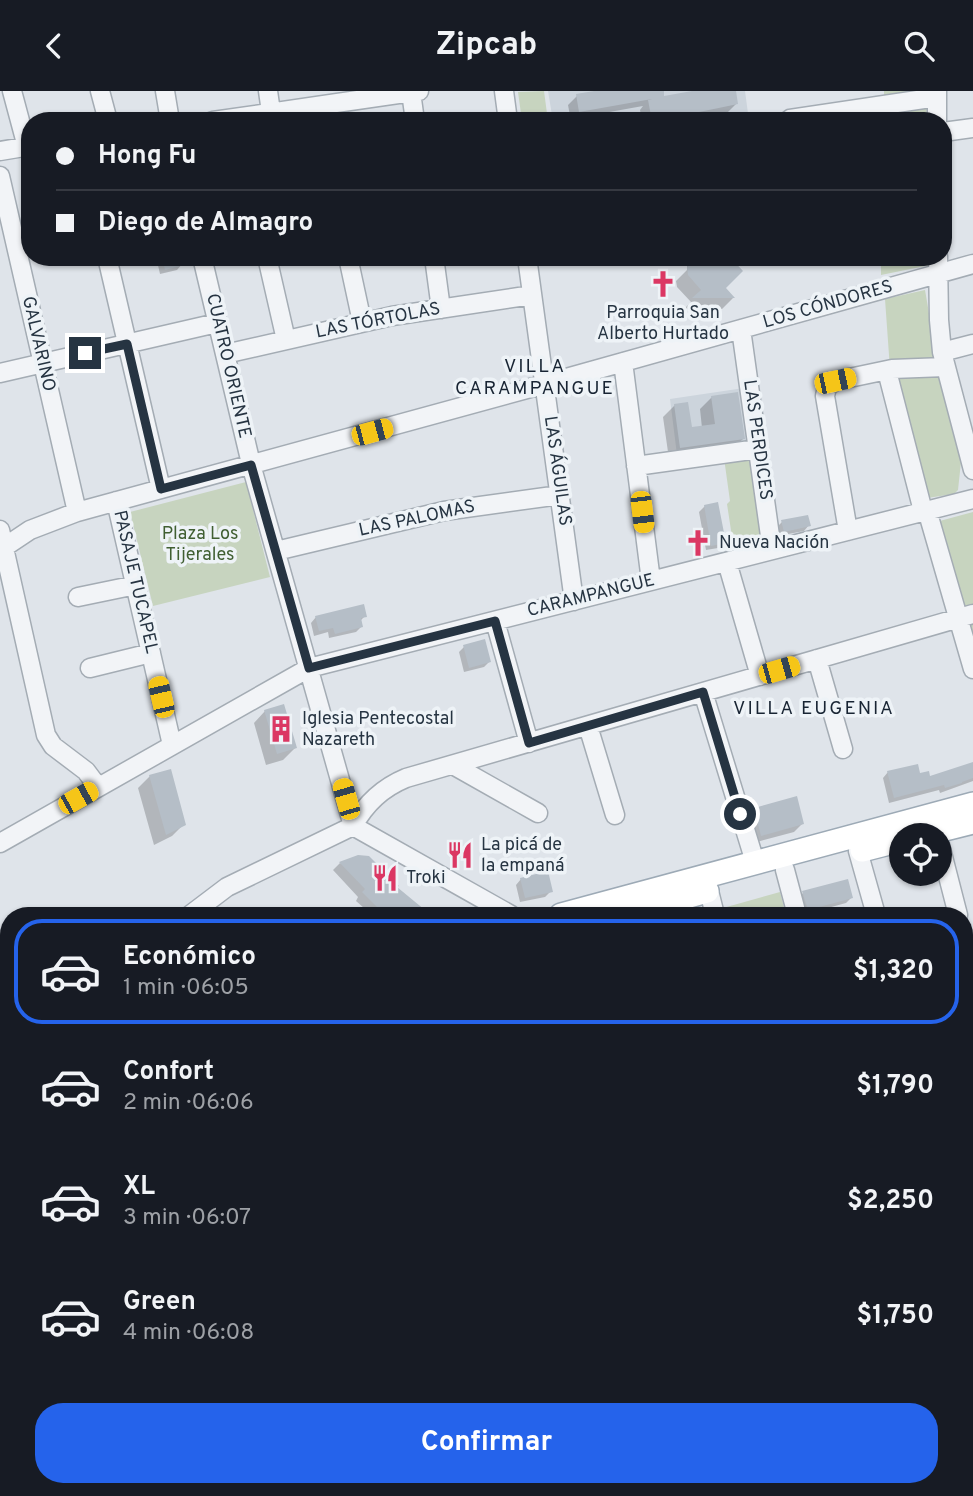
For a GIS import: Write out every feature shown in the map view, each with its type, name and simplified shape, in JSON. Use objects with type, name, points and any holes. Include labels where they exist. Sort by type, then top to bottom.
[{"type":"main road","points":[[590,907],[973,804]]},
{"type":"main road","points":[[952,829],[973,821]]},
{"type":"main road","points":[[655,907],[889,843]]},
{"type":"street","points":[[12,91],[21,122]]},
{"type":"street","points":[[100,91],[106,112]]},
{"type":"street","points":[[165,91],[168,112]]},
{"type":"street","points":[[268,91],[271,112],[362,95],[415,92],[415,112]]},
{"type":"street","points":[[504,91],[507,112]]},
{"type":"street","points":[[881,112],[937,94],[937,112]]},
{"type":"street","points":[[952,131],[973,128]]},
{"type":"street","points":[[0,151],[21,147]]},
{"type":"street","name":"GALVARINO","points":[[0,176],[77,512]]},
{"type":"street","name":"LOS CÓNDORES","points":[[952,265],[973,264]]},
{"type":"street","points":[[109,266],[161,489]]},
{"type":"street","name":"CUATRO ORIENTE","points":[[204,266],[251,465],[353,826]]},
{"type":"street","points":[[269,266],[286,340]]},
{"type":"street","points":[[350,266],[362,322]]},
{"type":"street","points":[[435,266],[441,309]]},
{"type":"street","name":"LAS ÁGUILAS","points":[[528,266],[575,601]]},
{"type":"street","name":"LOS CÓNDORES","points":[[1,542],[77,512],[741,329],[935,266]]},
{"type":"street","points":[[938,266],[944,359],[971,465],[964,501]]},
{"type":"street","name":"LAS TÓRTOLAS","points":[[225,354],[362,322],[532,295]]},
{"type":"street","points":[[0,373],[217,323]]},
{"type":"street","name":"LAS PERDICES","points":[[741,329],[772,551]]},
{"type":"street","points":[[848,531],[825,396],[827,387],[835,381],[944,359],[973,344]]},
{"type":"street","points":[[622,362],[652,581]]},
{"type":"street","points":[[887,371],[925,511],[965,616],[973,669]]},
{"type":"street","points":[[636,466],[758,449]]},
{"type":"street","name":"LAS PALOMAS","points":[[276,551],[434,513],[560,495]]},
{"type":"street","name":"PASAJE TUCAPEL","points":[[116,501],[172,745]]},
{"type":"street","name":"CARAMPANGUE","points":[[0,843],[309,668],[964,501]]},
{"type":"street","points":[[1,542],[46,735],[53,746],[86,771],[98,787]]},
{"type":"street","points":[[727,562],[760,676]]},
{"type":"street","points":[[78,597],[135,585]]},
{"type":"street","points":[[201,907],[227,887],[353,826],[368,803],[387,787],[406,778],[965,616]]},
{"type":"street","points":[[495,621],[529,743]]},
{"type":"street","points":[[90,668],[151,653]]},
{"type":"street","points":[[817,659],[843,748]]},
{"type":"street","points":[[703,692],[755,862]]},
{"type":"street","points":[[587,726],[615,815]]},
{"type":"street","points":[[453,765],[538,813]]},
{"type":"street","points":[[353,826],[496,907]]},
{"type":"street","points":[[858,851],[874,907]]},
{"type":"street","points":[[785,870],[795,907]]},
{"type":"street","points":[[949,886],[955,907]]},
{"type":"street","points":[[709,891],[713,907]]},
{"type":"shaded area","points":[[548,91],[745,91],[748,112],[552,112]]},
{"type":"shaded area","points":[[744,388],[751,445],[677,455],[670,399]]},
{"type":"green space","points":[[544,91],[547,112],[521,112],[518,92]]},
{"type":"green space","points":[[884,91],[926,91],[927,112],[884,112]]},
{"type":"green space","points":[[881,266],[925,266],[881,275]]},
{"type":"green space","points":[[925,290],[937,360],[961,462],[958,490],[954,494],[927,498],[890,369],[885,299]]},
{"type":"green space","points":[[754,453],[767,545],[734,550],[724,458]]},
{"type":"green space","name":"Plaza Los Tijerales","points":[[246,482],[270,577],[153,606],[130,512]]},
{"type":"green space","points":[[973,512],[973,652],[936,522]]},
{"type":"green space","points":[[780,892],[784,907],[727,907]]},
{"type":"building","points":[[594,91],[664,91],[664,96],[692,91],[736,91],[738,104],[699,112],[650,112],[648,100],[652,99],[579,112],[576,94]]},
{"type":"building","points":[[164,266],[180,266],[165,270]]},
{"type":"building","points":[[738,266],[743,271],[726,288],[735,298],[692,298],[701,290],[688,275],[687,267]]},
{"type":"building","points":[[738,392],[745,439],[680,448],[674,404],[688,402],[692,427],[715,424],[711,396]]},
{"type":"building","points":[[718,502],[726,543],[711,546],[704,505]]},
{"type":"building","points":[[808,515],[811,526],[784,532],[781,520]]},
{"type":"building","points":[[364,604],[367,617],[361,618],[363,627],[335,634],[333,628],[319,631],[315,616]]},
{"type":"building","points":[[485,639],[491,662],[469,668],[463,645]]},
{"type":"building","name":"Iglesia Pentecostal Nazareth","points":[[284,704],[297,748],[277,754],[264,710]]},
{"type":"building","points":[[973,762],[973,778],[945,788],[944,785],[894,798],[887,771],[918,764],[920,773],[929,771],[930,776]]},
{"type":"building","points":[[171,769],[186,825],[166,835],[149,775]]},
{"type":"building","points":[[797,796],[804,824],[761,836],[754,808]]},
{"type":"building","points":[[358,855],[369,856],[399,886],[397,887],[421,907],[377,907],[362,892],[365,889],[339,862]]},
{"type":"building","points":[[548,871],[553,892],[525,898],[520,878]]},
{"type":"building","points":[[848,879],[853,898],[819,907],[807,907],[802,891]]},
{"type":"place","name":"Parroquia San Alberto Hurtado","points":[[663,284]]},
{"type":"place","name":"Nueva Nación","points":[[698,543]]},
{"type":"place","name":"Iglesia Pentecostal Nazareth","points":[[281,729]]},
{"type":"place","name":"La picá de la empaná","points":[[460,855]]},
{"type":"place","name":"Troki","points":[[385,878]]},
{"type":"district","name":"VILLA CARAMPANGUE","points":[[535,378]]},
{"type":"district","name":"VILLA EUGENIA","points":[[814,709]]},
{"type":"route","points":[[85,353],[127,344],[161,489],[251,465],[309,668],[495,621],[529,743],[703,692],[740,814]]}]
